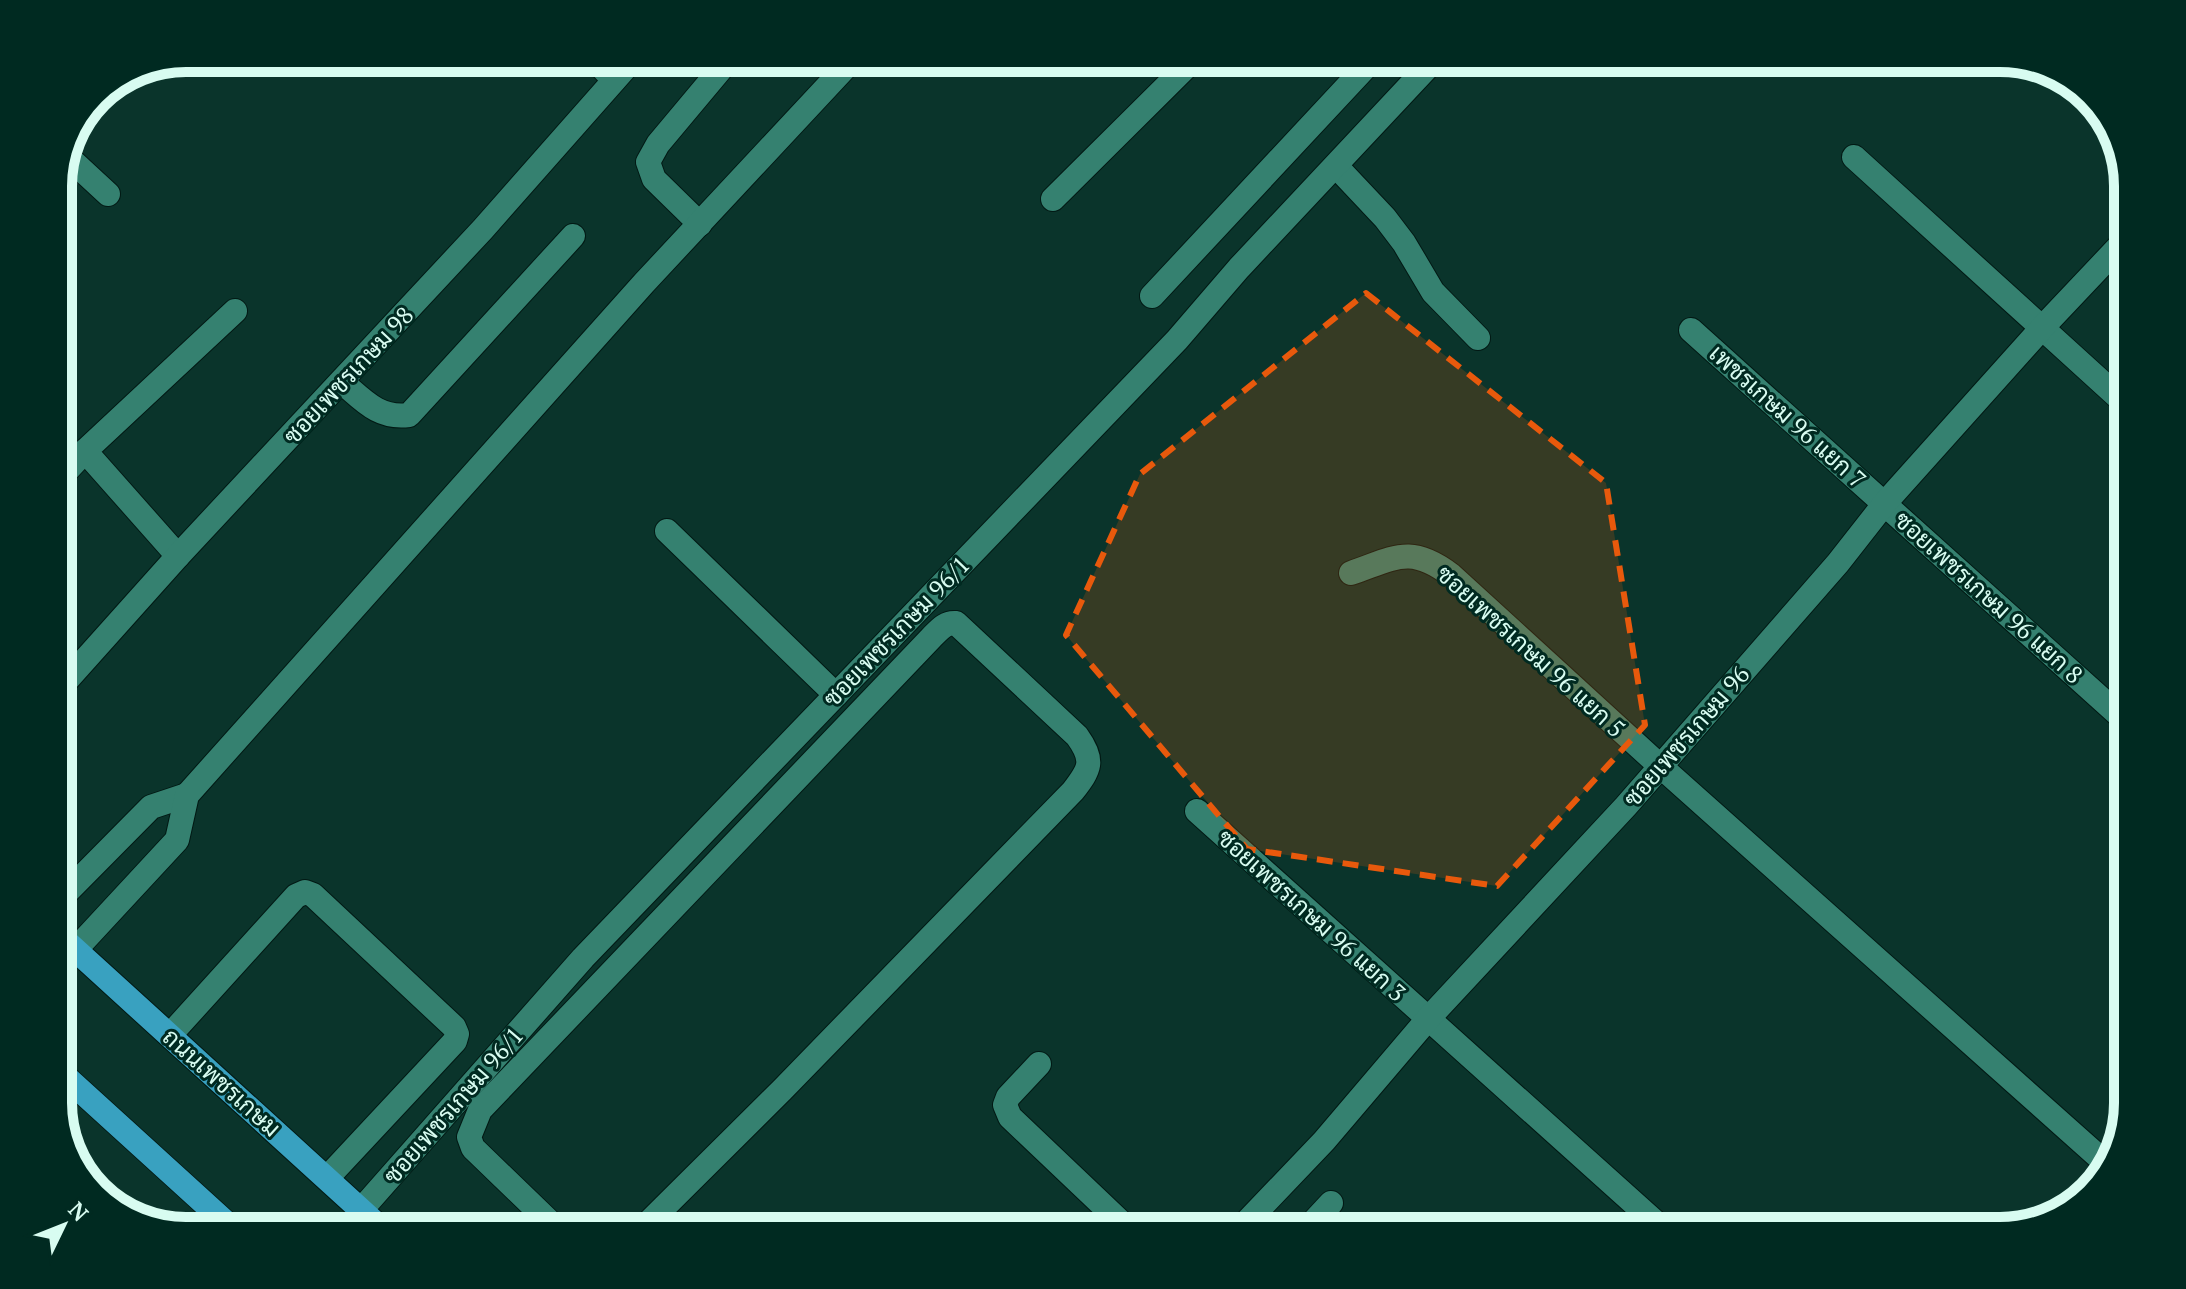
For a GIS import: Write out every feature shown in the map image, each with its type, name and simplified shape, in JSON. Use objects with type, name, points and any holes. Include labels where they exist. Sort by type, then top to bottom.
[{"type":"main road","name":"ถนนเพชรเกษม","points":[[72,947],[369,1217]]},
{"type":"main road","points":[[72,1083],[220,1217]]},
{"type":"street","points":[[606,72],[614,80]]},
{"type":"street","name":"ซอยเพชรเกษม 98","points":[[72,674],[483,229],[621,72]]},
{"type":"street","points":[[700,224],[654,179],[648,162],[658,144],[718,72]]},
{"type":"street","points":[[72,937],[177,840],[187,795],[700,224],[841,72]]},
{"type":"street","points":[[1053,199],[1181,72]]},
{"type":"street","points":[[1152,296],[1361,72]]},
{"type":"street","name":"ซอยเพชรเกษม 96/1","points":[[361,1210],[583,958],[1177,340],[1239,268],[1423,72]]},
{"type":"street","points":[[1854,157],[2114,394]]},
{"type":"street","points":[[75,163],[108,194]]},
{"type":"street","points":[[1336,166],[1394,231],[1433,292],[1478,338]]},
{"type":"street","points":[[342,382],[374,410],[394,417],[409,415],[573,236]]},
{"type":"street","name":"ซอยเพชรเกษม 96","points":[[1251,1217],[1324,1141],[1427,1020],[1626,806],[1838,563],[1885,503],[2114,252]]},
{"type":"street","points":[[72,465],[235,311]]},
{"type":"street","name":"เพชรเกษม 96 แยก 7","points":[[1691,330],[1885,503]]},
{"type":"street","points":[[85,451],[178,556]]},
{"type":"street","name":"ซอยเพชรเกษม 96 แยก 8","points":[[1885,503],[2114,710]]},
{"type":"street","points":[[667,531],[836,695]]},
{"type":"street","name":"ซอยเพชรเกษม 96 แยก 5","points":[[1351,573],[1401,555],[1413,555],[1438,565],[2100,1158]]},
{"type":"street","points":[[544,1217],[473,1148],[469,1137],[480,1110],[931,638],[949,622],[956,623],[1077,736],[1089,757],[1087,772],[1073,791],[793,1079],[654,1217]]},
{"type":"street","points":[[72,887],[151,807],[187,795]]},
{"type":"street","name":"ซอยเพชรเกษม 96 แยก 3","points":[[1197,811],[1649,1217]]},
{"type":"street","points":[[170,1035],[296,896],[305,892],[313,895],[454,1027],[457,1034],[455,1041],[327,1178]]},
{"type":"street","points":[[1039,1064],[1008,1097],[1005,1105],[1010,1117],[1115,1217]]},
{"type":"street","points":[[1318,1217],[1331,1203]]},
{"type":"highlighted area","points":[[1366,293],[1606,483],[1645,725],[1497,886],[1247,849],[1066,635],[1140,474]]}]
